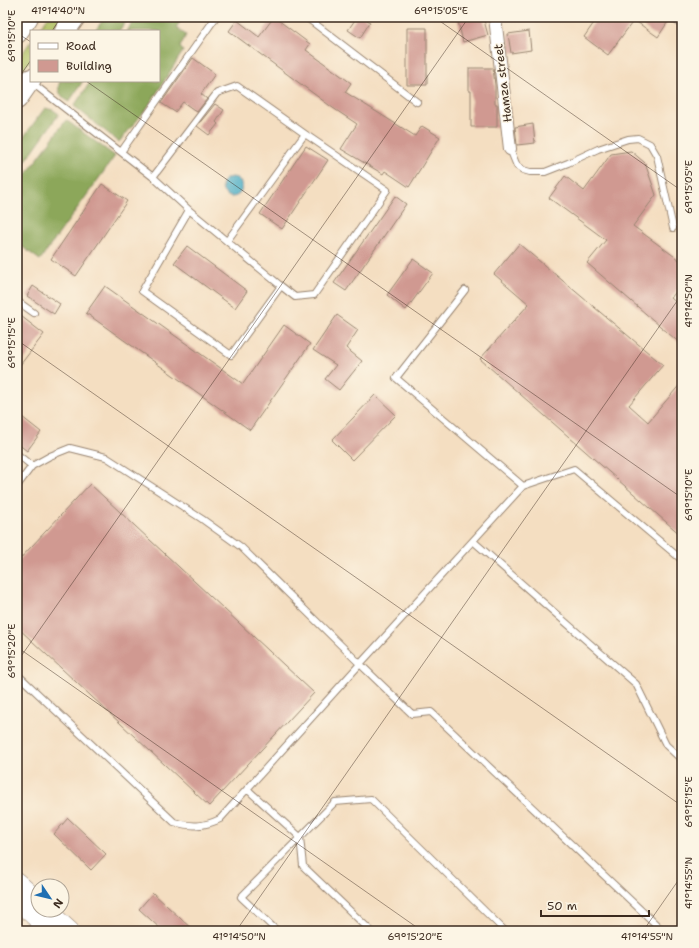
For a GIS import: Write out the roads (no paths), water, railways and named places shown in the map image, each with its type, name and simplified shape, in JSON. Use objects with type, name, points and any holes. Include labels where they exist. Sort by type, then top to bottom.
[{"type":"highway","points":[[17,33],[28,17]]},
{"type":"highway","points":[[66,30],[74,17]]},
{"type":"highway","points":[[17,99],[30,80]]},
{"type":"main road","points":[[17,881],[30,893]]},
{"type":"main road","points":[[17,901],[49,931]]},
{"type":"main road","points":[[57,918],[71,931]]},
{"type":"street","name":"Hamza street","points":[[495,17],[510,150]]},
{"type":"street","points":[[676,17],[682,21]]},
{"type":"lane","points":[[121,152],[216,17]]},
{"type":"lane","points":[[306,17],[417,102]]},
{"type":"lane","points":[[33,82],[153,177],[189,210],[295,298],[314,295],[387,190],[237,86],[216,93],[153,177]]},
{"type":"lane","points":[[227,241],[306,134]]},
{"type":"lane","points":[[510,150],[517,166],[523,170],[530,172],[545,172],[568,164],[598,149],[628,139],[638,138],[650,144],[657,156],[674,228]]},
{"type":"lane","points":[[189,210],[142,291],[231,355],[281,286]]},
{"type":"lane","points":[[465,290],[396,378],[523,486]]},
{"type":"lane","points":[[17,301],[34,313]]},
{"type":"lane","points":[[17,486],[32,466],[50,456],[70,448],[106,457],[202,519],[241,547],[412,714],[431,712],[663,931]]},
{"type":"lane","points":[[17,454],[32,466]]},
{"type":"lane","points":[[17,674],[174,822],[186,826],[199,826],[210,824],[220,819],[523,486],[574,469],[682,560]]},
{"type":"lane","points":[[473,541],[636,684],[666,745],[682,760]]},
{"type":"lane","points":[[246,789],[300,837],[302,866],[371,931]]},
{"type":"lane","points":[[277,931],[241,897],[335,802],[371,799],[505,931]]},
{"type":"water","points":[[228,177],[236,177],[242,183],[242,191],[236,197],[228,197],[222,191],[222,183]]}]
